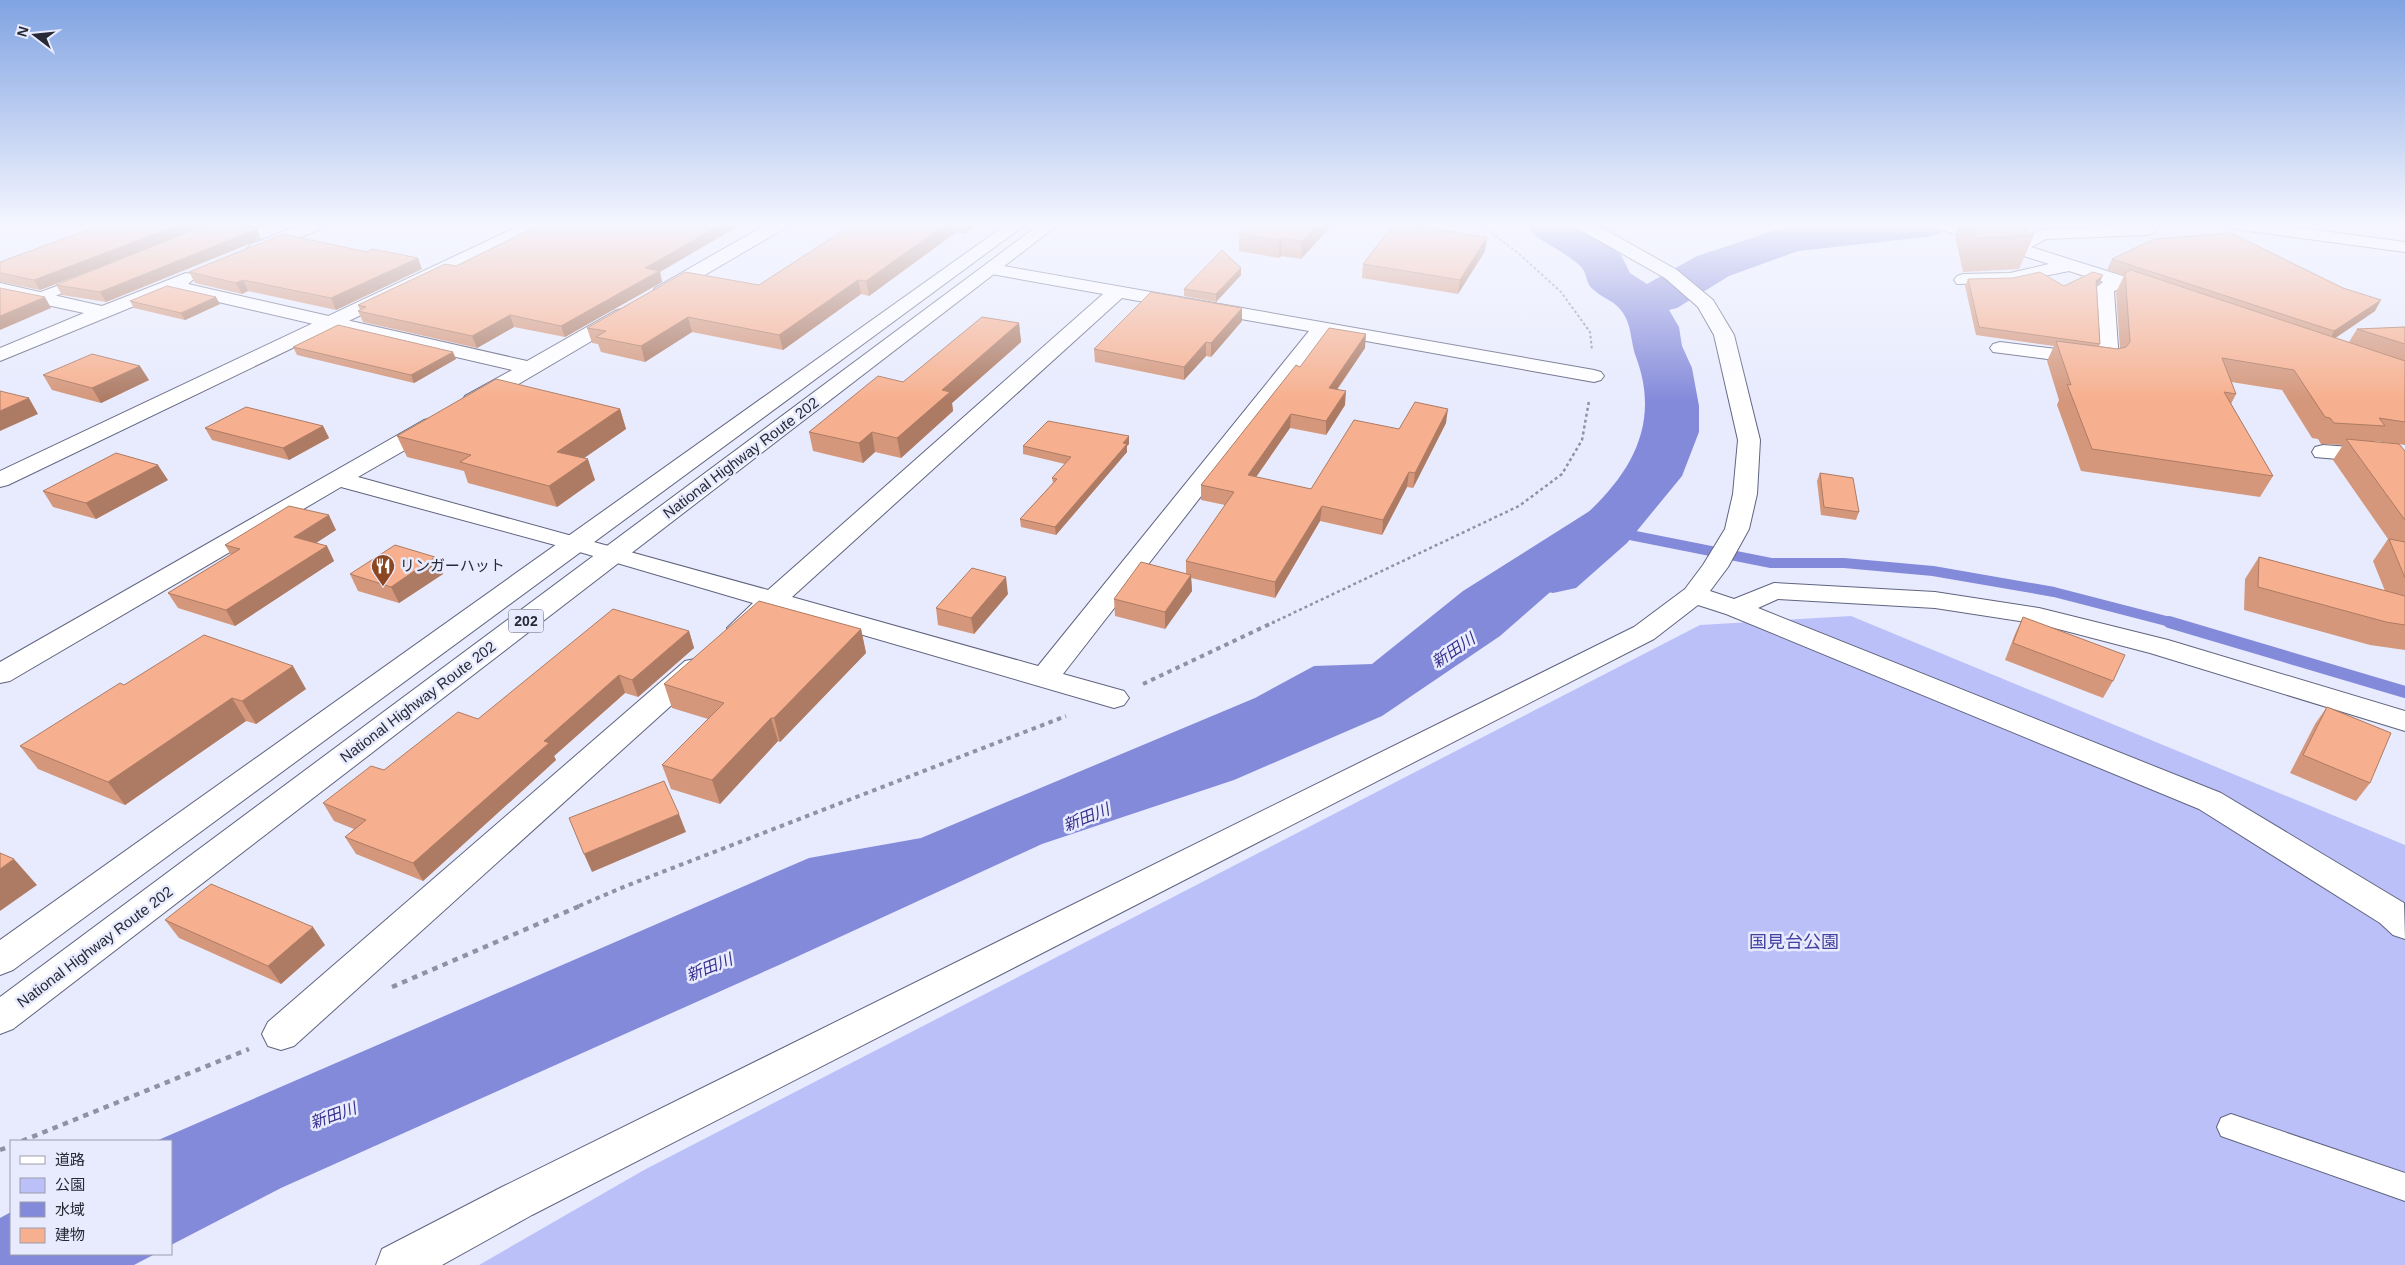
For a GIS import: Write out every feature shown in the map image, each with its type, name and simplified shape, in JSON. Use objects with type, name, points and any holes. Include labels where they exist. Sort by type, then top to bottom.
[{"type":"main road","points":[[0,480],[413,283]]},
{"type":"main road","points":[[0,674],[677,283]]},
{"type":"main road","name":"National Highway Route 202","points":[[0,960],[936,283]]},
{"type":"main road","name":"National Highway Route 202","points":[[0,1018],[973,283]]},
{"type":"main road","points":[[1072,283],[1594,376]]},
{"type":"main road","points":[[398,1265],[517,1201],[1644,633],[1694,595],[1716,567],[1737,529],[1745,494],[1749,440],[1724,335],[1706,304],[1682,283]]},
{"type":"main road","points":[[2000,348],[2109,360],[2104,288],[2116,283]]},
{"type":"main road","points":[[2127,283],[2176,300]]},
{"type":"main road","points":[[0,355],[170,284],[530,368]]},
{"type":"main road","points":[[0,289],[104,312]]},
{"type":"main road","points":[[281,1034],[1118,291]]},
{"type":"main road","points":[[1043,678],[1323,327]]},
{"type":"main road","points":[[2323,452],[2405,458]]},
{"type":"main road","points":[[338,479],[614,554],[771,601],[1114,698]]},
{"type":"main road","points":[[1735,608],[1774,591],[1935,600],[2039,616],[2158,646],[2405,721]]},
{"type":"main road","points":[[1694,595],[1735,608],[2210,801],[2392,913],[2405,925]]},
{"type":"lane","points":[[38,298],[75,283]]},
{"type":"lane","points":[[2231,1127],[2405,1187]]},
{"type":"path","points":[[390,988],[626,886],[1114,698],[1519,506],[1562,474],[1582,440],[1594,376],[1590,332],[1561,292],[1551,283]]},
{"type":"path","points":[[24,1140],[281,1034]]},
{"type":"green space","name":"国見台公園","points":[[1851,616],[2405,845],[2405,1265],[479,1265],[644,1170],[1700,625]]},
{"type":"water","points":[[1596,507],[1621,508],[1627,521],[1612,538],[1500,636],[1382,716],[1234,780],[1042,844],[779,965],[281,1188],[172,1244],[172,1140],[158,1140],[809,858],[921,838],[1255,698],[1314,666],[1372,664],[1463,591]]},
{"type":"water","points":[[10,1213],[10,1255],[153,1255],[134,1265],[0,1265],[0,1218]]},
{"type":"building","points":[[61,283],[122,283],[100,292],[56,285]]},
{"type":"building","points":[[258,283],[364,283],[331,298]]},
{"type":"building","points":[[405,283],[638,283],[561,326],[510,315],[472,336],[358,311],[366,307],[358,305]]},
{"type":"building","points":[[666,283],[748,283],[759,285],[762,283],[854,283],[779,335],[688,317],[641,346],[596,337],[606,331],[587,328]]},
{"type":"building","points":[[1190,283],[1227,283],[1216,294],[1184,289]]},
{"type":"building","points":[[1969,283],[2059,283],[2064,286],[2070,283],[2096,283],[2100,344],[1979,327]]},
{"type":"building","points":[[2126,283],[2170,283],[2405,361],[2405,422],[2379,418],[2385,426],[2334,423],[2330,418],[2325,417],[2294,370],[2222,358],[2236,394],[2224,392],[2273,476],[2092,449],[2067,384],[2071,385],[2056,341],[2118,349],[2126,347],[2130,342]]},
{"type":"building","points":[[2186,283],[2333,283],[2381,300],[2334,331]]},
{"type":"building","points":[[167,286],[216,297],[181,313],[130,301]]},
{"type":"building","points":[[0,288],[45,297],[0,316]]},
{"type":"building","points":[[1151,292],[1242,308],[1211,343],[1206,342],[1184,367],[1094,349]]},
{"type":"building","points":[[982,317],[1019,323],[942,390],[950,392],[897,438],[872,432],[859,443],[809,432],[878,376],[903,382]]},
{"type":"building","points":[[338,325],[453,352],[411,375],[293,347]]},
{"type":"building","points":[[2405,327],[2405,344],[2357,329]]},
{"type":"building","points":[[1329,328],[1366,334],[1329,388],[1346,391],[1326,421],[1291,414],[1248,475],[1311,489],[1354,420],[1399,429],[1415,402],[1448,409],[1415,473],[1409,472],[1383,520],[1322,506],[1275,582],[1186,561],[1234,492],[1201,485],[1296,365],[1300,367]]},
{"type":"building","points":[[92,354],[140,366],[92,388],[43,375]]},
{"type":"building","points":[[496,379],[620,409],[557,452],[588,459],[549,486],[460,462],[471,455],[397,436]]},
{"type":"building","points":[[0,391],[29,398],[0,411]]},
{"type":"building","points":[[246,407],[323,426],[283,448],[205,428]]},
{"type":"building","points":[[1048,421],[1129,436],[1123,443],[1127,444],[1055,527],[1020,519],[1057,479],[1052,478],[1071,457],[1023,446]]},
{"type":"building","points":[[2346,439],[2399,444],[2405,451],[2405,520]]},
{"type":"building","points":[[116,453],[158,465],[86,503],[43,491]]},
{"type":"building","points":[[1820,473],[1853,478],[1859,512],[1824,507]]},
{"type":"building","points":[[289,506],[329,515],[294,537],[327,546],[226,610],[168,593],[240,549],[225,545]]},
{"type":"building","points":[[2389,539],[2405,542],[2405,578]]},
{"type":"building","points":[[395,545],[435,557],[391,587],[350,574]]},
{"type":"building","points":[[2259,557],[2405,596],[2405,625],[2386,622],[2258,587]]},
{"type":"building","points":[[1141,562],[1191,575],[1165,612],[1114,599]]},
{"type":"building","points":[[972,568],[1006,577],[971,618],[936,608]]},
{"type":"building","points":[[759,601],[861,629],[774,718],[771,718],[712,780],[662,765],[724,703],[664,684]]},
{"type":"building","points":[[613,609],[689,631],[632,680],[619,675],[544,741],[549,743],[413,863],[345,837],[366,820],[323,803],[371,766],[384,770],[458,712],[478,719]]},
{"type":"building","points":[[2023,617],[2125,655],[2113,681],[2013,643]]},
{"type":"building","points":[[204,635],[293,666],[242,701],[232,698],[108,782],[20,746],[120,683],[124,685]]},
{"type":"building","points":[[2327,707],[2391,733],[2370,783],[2303,755]]},
{"type":"building","points":[[664,781],[679,814],[584,854],[569,818]]},
{"type":"building","points":[[0,853],[14,859],[0,869]]},
{"type":"building","points":[[211,884],[313,927],[268,966],[165,920]]},
{"type":"waterway","name":"新田川","points":[[1614,283],[1638,299]]},
{"type":"waterway","points":[[1638,299],[1660,298],[1685,283]]},
{"type":"waterway","name":"新田川","points":[[1553,574],[1605,530],[1653,476],[1671,432],[1672,406],[1666,368],[1657,346],[1655,327],[1638,299]]},
{"type":"waterway","points":[[1605,530],[1771,563],[1844,563],[1933,571],[2054,592],[2174,623]]},
{"type":"waterway","points":[[2169,622],[2405,692]]},
{"type":"place","name":"リンガーハット","points":[[383,587]]}]
